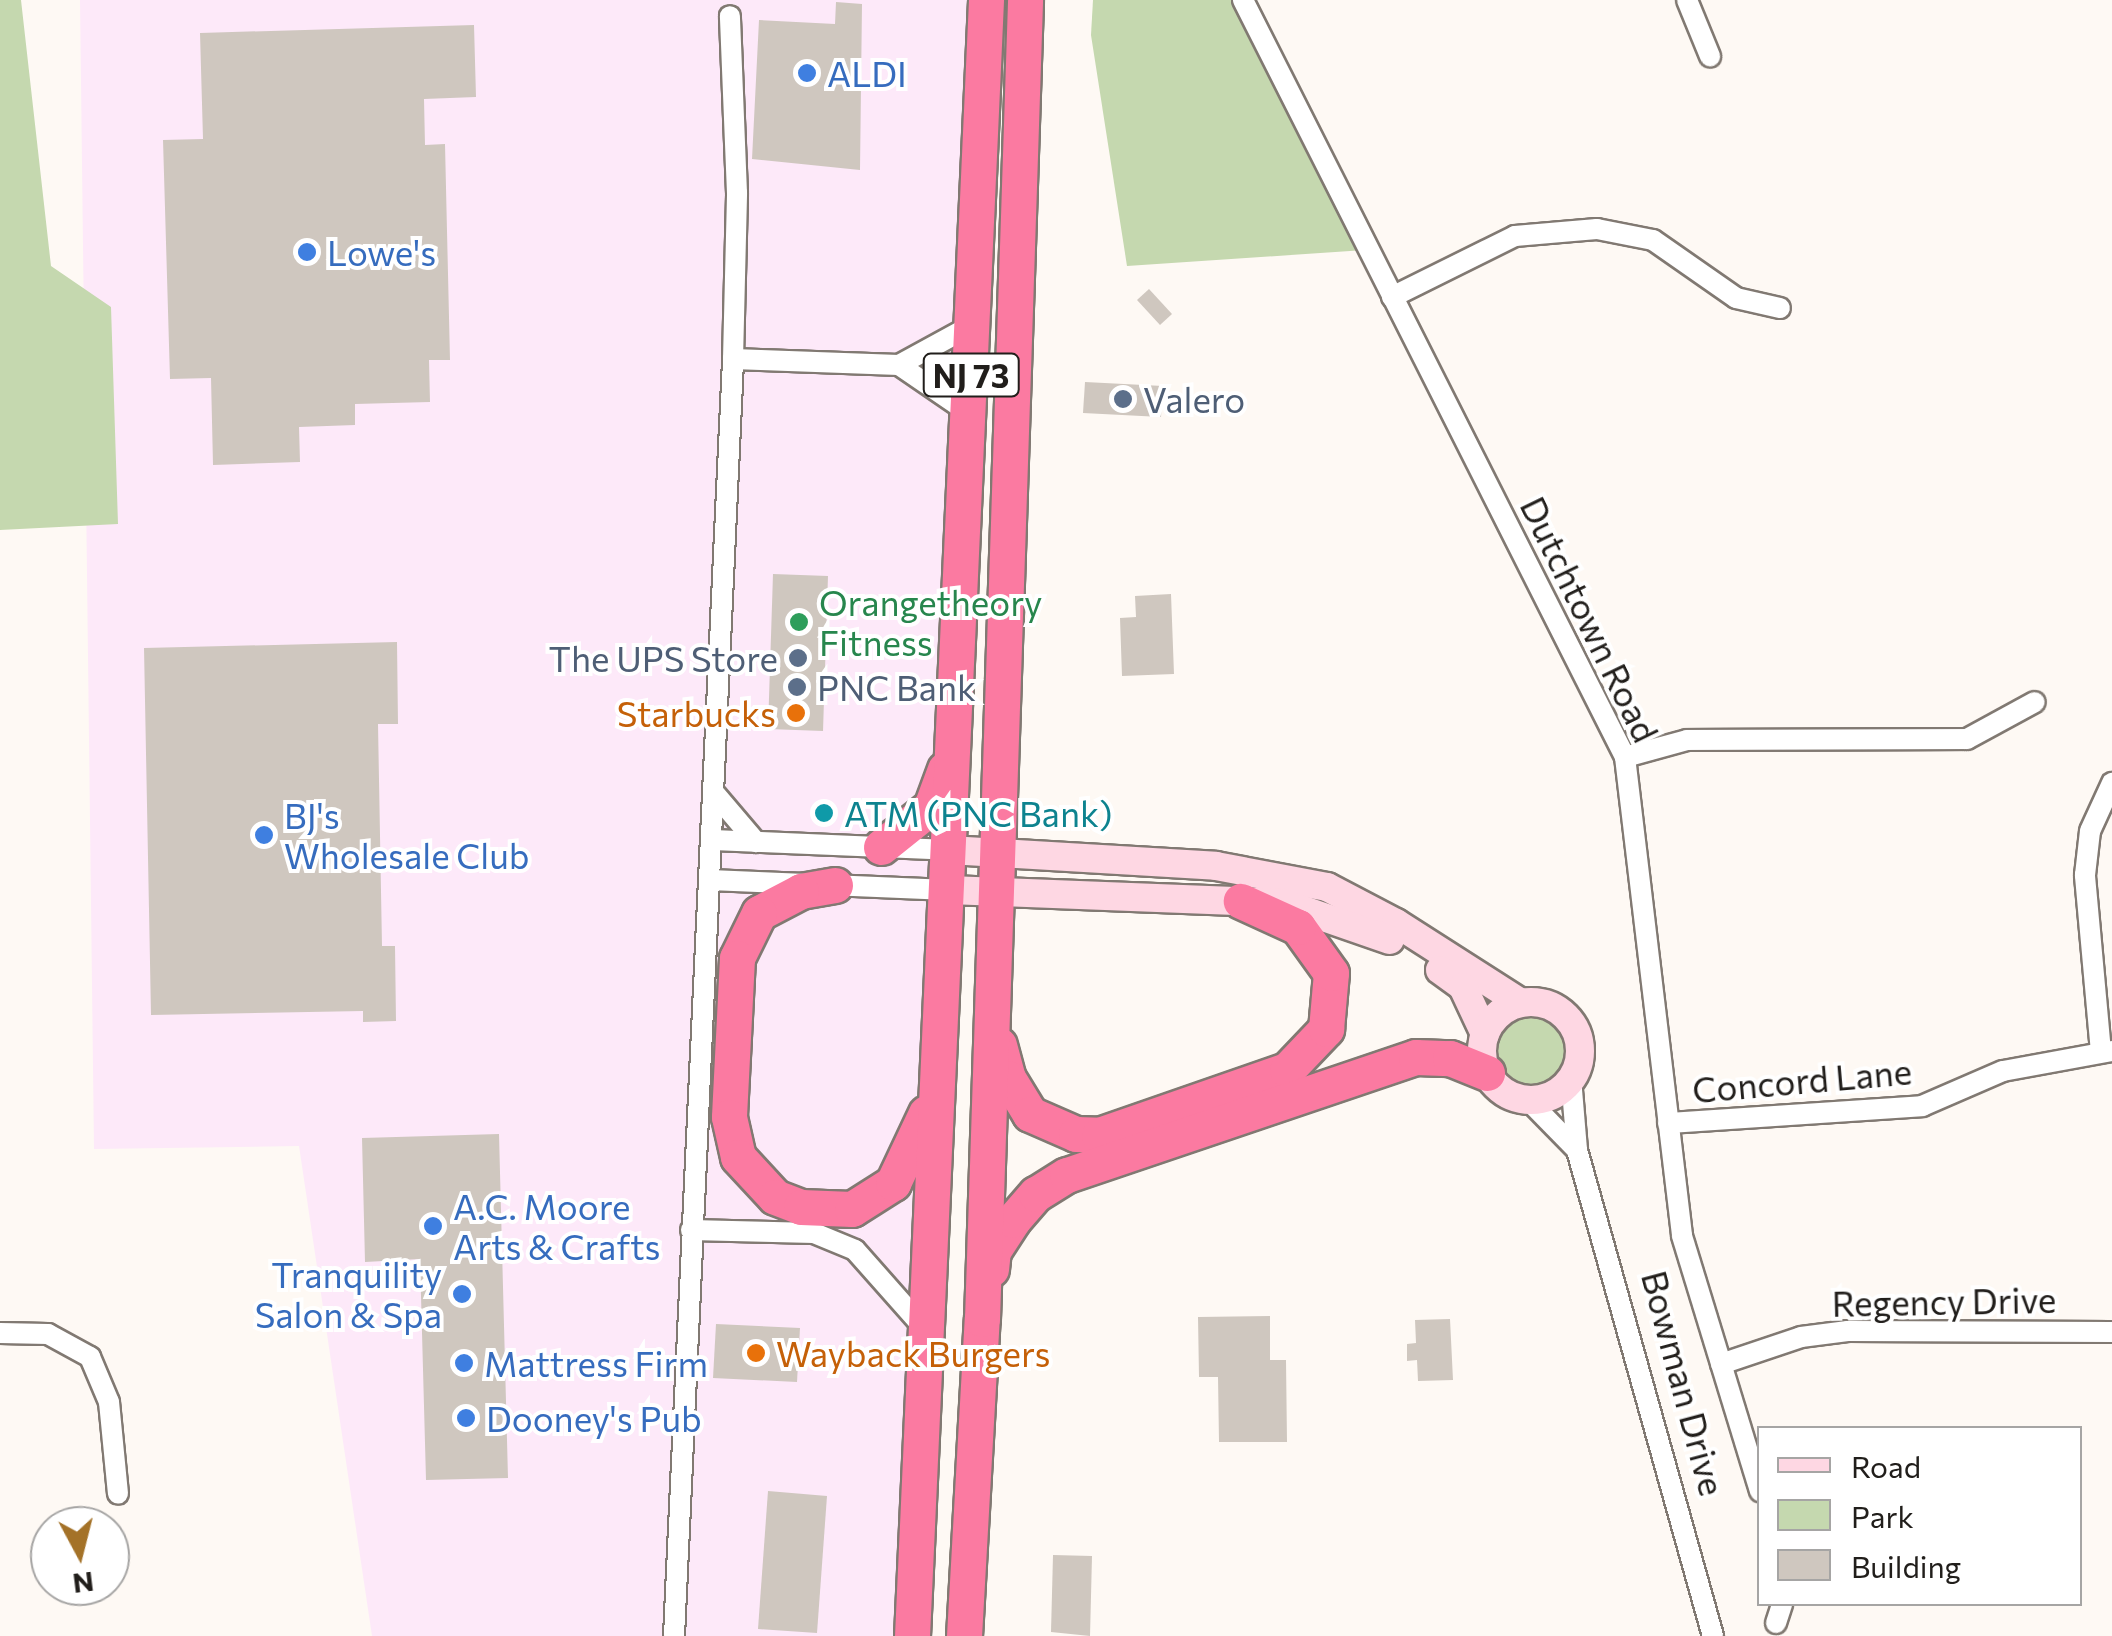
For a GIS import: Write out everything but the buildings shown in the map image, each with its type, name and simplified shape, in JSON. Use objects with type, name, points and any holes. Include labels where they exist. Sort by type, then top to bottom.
[{"type":"highway","name":"NJ 73","points":[[912,1636],[986,0]]},
{"type":"highway","name":"NJ 73","points":[[964,1636],[982,1319],[1025,0]]},
{"type":"highway","points":[[881,847],[931,807],[953,750]]},
{"type":"highway","points":[[834,885],[801,891],[759,914],[737,958],[729,1117],[738,1156],[775,1197],[801,1207],[852,1209],[893,1183],[909,1160],[940,1059]]},
{"type":"highway","points":[[994,971],[1000,1048],[1016,1095],[1054,1128],[1099,1135],[1287,1070],[1316,1046],[1333,992],[1324,956],[1298,927],[1241,901]]},
{"type":"highway","points":[[982,1319],[993,1251],[1036,1194],[1068,1175],[1416,1058],[1450,1058],[1488,1073]]},
{"type":"street","name":"Dutchtown Road","points":[[1243,0],[1625,757],[1682,1236],[1757,1481]]},
{"type":"street","points":[[1687,0],[1710,56]]},
{"type":"street","points":[[674,1636],[691,1230],[716,795],[733,359],[738,193],[730,16]]},
{"type":"street","points":[[1392,297],[1515,236],[1615,230],[1665,246],[1736,298],[1780,308]]},
{"type":"street","points":[[733,359],[899,365],[974,324]]},
{"type":"street","points":[[899,365],[969,413]]},
{"type":"street","points":[[1625,757],[1687,740],[1968,739],[2035,702]]},
{"type":"street","points":[[2106,1051],[2084,875],[2090,831],[2112,782]]},
{"type":"street","points":[[716,795],[756,842]]},
{"type":"street","points":[[712,840],[1216,866],[1326,887],[1396,922],[1521,1003]]},
{"type":"street","points":[[710,880],[1241,901],[1322,912],[1421,956],[1463,987],[1485,1034],[1488,1073],[1504,1092],[1527,1099],[1552,1094],[1571,1078],[1579,1054],[1571,1024],[1546,1004],[1521,1003],[1503,1011],[1485,1034]]},
{"type":"street","name":"Concord Lane","points":[[1668,1123],[1922,1106],[2003,1072],[2106,1051]]},
{"type":"street","name":"Bowman Drive","points":[[1571,1078],[1577,1150],[1713,1636]]},
{"type":"street","name":"Bowman Drive","points":[[1527,1099],[1577,1150]]},
{"type":"street","points":[[691,1230],[814,1233],[856,1250],[926,1331]]},
{"type":"street","name":"Regency Drive","points":[[1721,1364],[1801,1336],[1848,1331],[2112,1332]]},
{"type":"street","points":[[0,1332],[48,1334],[90,1358],[109,1402],[118,1494]]},
{"type":"shaded area","points":[[80,0],[986,0],[912,1636],[372,1636],[299,1146],[94,1149]]},
{"type":"green space","points":[[0,0],[21,0],[51,266],[111,307],[118,524],[0,530]]},
{"type":"green space","points":[[1093,0],[1238,0],[1365,250],[1127,266],[1091,35]]},
{"type":"green space","points":[[1531,1003],[1549,1006],[1565,1017],[1576,1033],[1576,1069],[1565,1085],[1549,1096],[1531,1099],[1513,1096],[1497,1085],[1486,1069],[1483,1051],[1486,1033],[1497,1017],[1513,1006]]},
{"type":"place","name":"ALDI","points":[[807,73]]},
{"type":"place","name":"Lowe's","points":[[307,252]]},
{"type":"place","name":"Valero","points":[[1123,399]]},
{"type":"place","name":"Orangetheory Fitness","points":[[799,622]]},
{"type":"place","name":"The UPS Store","points":[[798,658]]},
{"type":"place","name":"PNC Bank","points":[[797,687]]},
{"type":"place","name":"Starbucks","points":[[796,713]]},
{"type":"place","name":"ATM (PNC Bank)","points":[[824,813]]},
{"type":"place","name":"BJ's Wholesale Club","points":[[264,835]]},
{"type":"place","name":"A.C. Moore Arts & Crafts","points":[[433,1226]]},
{"type":"place","name":"Tranquility Salon & Spa","points":[[462,1294]]},
{"type":"place","name":"Wayback Burgers","points":[[756,1353]]},
{"type":"place","name":"Mattress Firm","points":[[464,1363]]},
{"type":"place","name":"Dooney's Pub","points":[[466,1418]]}]
